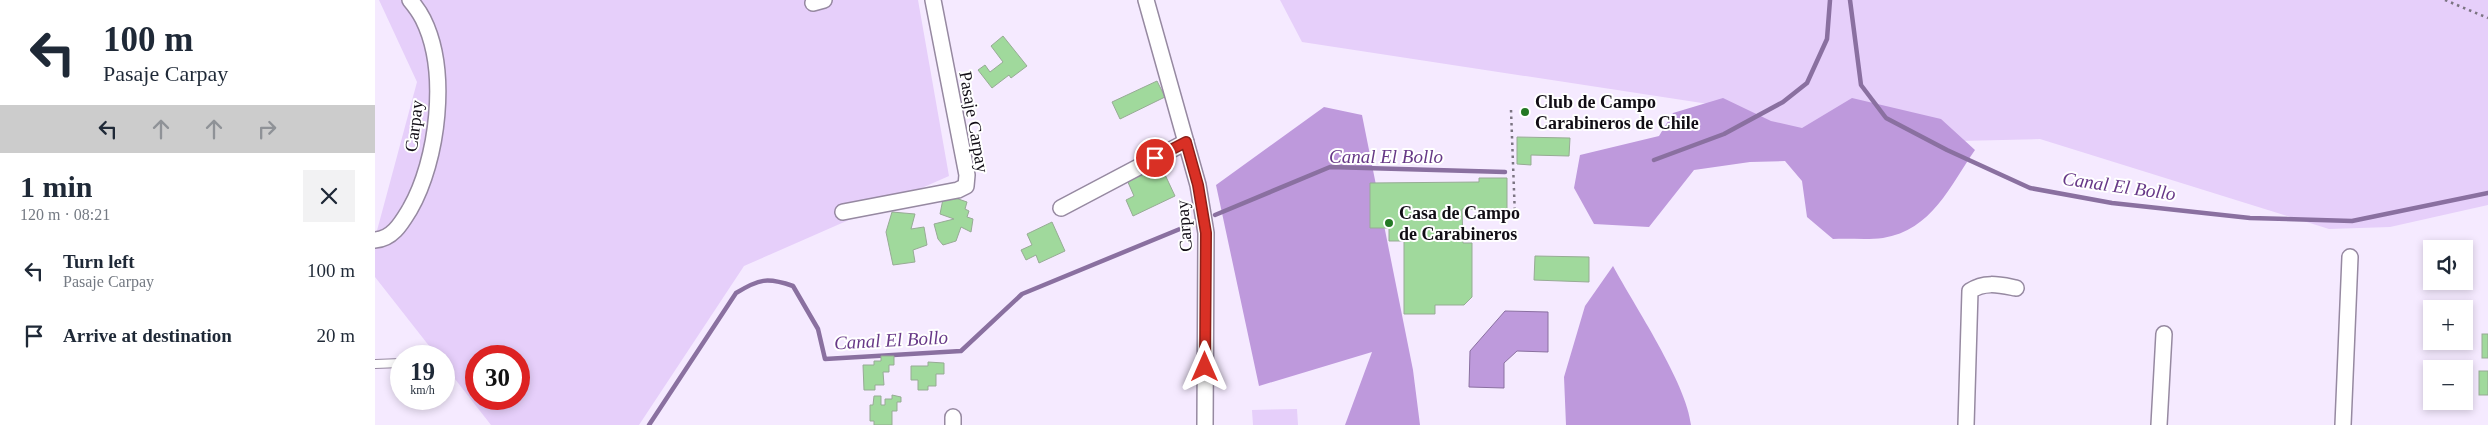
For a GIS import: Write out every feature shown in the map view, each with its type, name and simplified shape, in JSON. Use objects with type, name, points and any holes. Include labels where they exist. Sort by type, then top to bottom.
[{"type":"street","name":"Carpay","points":[[375,240],[380,240],[400,227],[417,196],[433,150],[438,103],[434,54],[423,20],[410,0]]},
{"type":"street","name":"Pasaje Carpay","points":[[843,212],[957,190],[966,186],[967,175],[933,0]]},
{"type":"street","name":"Carpay","points":[[1146,0],[1198,185],[1206,233],[1205,425]]},
{"type":"street","points":[[1061,208],[1186,142]]},
{"type":"street","points":[[2343,425],[2350,258]]},
{"type":"street","points":[[1966,425],[1970,291],[1979,285],[2016,288]]},
{"type":"street","points":[[2159,425],[2164,334]]},
{"type":"lane","points":[[375,364],[390,363]]},
{"type":"path","points":[[2445,0],[2488,18]]},
{"type":"path","points":[[1511,110],[1515,217]]},
{"type":"shaded area","points":[[379,0],[918,0],[949,176],[744,266],[639,425],[491,425],[479,410],[530,410],[530,345],[465,345],[465,392],[455,379],[455,345],[428,345],[375,277],[375,238],[417,82]]},
{"type":"shaded area","points":[[1280,0],[2488,0],[2488,205],[2390,227],[2329,229],[2040,139],[1789,145],[1715,105],[1302,42]]},
{"type":"shaded area","points":[[1723,98],[1771,121],[1802,128],[1852,98],[1941,119],[1975,150],[1948,192],[1927,216],[1915,226],[1883,238],[1833,239],[1807,217],[1802,181],[1785,161],[1750,162],[1694,170],[1649,227],[1594,224],[1574,188],[1580,155],[1659,136],[1673,113]]},
{"type":"shaded area","points":[[1324,107],[1362,115],[1413,370],[1420,425],[1345,425],[1372,352],[1259,386],[1216,185]]},
{"type":"shaded area","points":[[1613,266],[1670,367],[1680,388],[1691,425],[1566,425],[1564,377],[1585,306]]},
{"type":"shaded area","points":[[1505,311],[1548,312],[1548,352],[1517,351],[1504,363],[1504,388],[1469,387],[1470,351]]},
{"type":"shaded area","points":[[1297,409],[1298,425],[1253,425],[1252,410]]},
{"type":"building","points":[[1003,36],[1027,66],[1011,78],[1009,75],[992,88],[978,70],[985,65],[990,72],[1003,62],[991,46]]},
{"type":"building","points":[[1157,81],[1165,97],[1120,119],[1112,102]]},
{"type":"building","points":[[1517,137],[1570,138],[1569,156],[1531,155],[1531,165],[1517,164]]},
{"type":"building","points":[[1160,164],[1175,196],[1133,216],[1126,200],[1134,196],[1127,180]]},
{"type":"building","points":[[1479,178],[1507,178],[1507,219],[1481,219],[1481,209],[1462,209],[1463,243],[1472,243],[1472,297],[1464,305],[1435,305],[1435,314],[1404,314],[1404,241],[1389,241],[1389,228],[1370,228],[1370,183],[1479,182]]},
{"type":"building","points":[[944,194],[967,202],[965,209],[969,211],[967,217],[973,219],[971,232],[961,227],[956,241],[943,245],[938,239],[934,224],[954,219],[940,214]]},
{"type":"building","points":[[892,212],[915,214],[911,229],[924,227],[927,245],[913,250],[915,262],[893,265],[886,232]]},
{"type":"building","points":[[1052,222],[1065,251],[1039,263],[1036,255],[1026,260],[1021,250],[1032,245],[1027,234]]},
{"type":"building","points":[[1535,256],[1589,257],[1589,282],[1534,280]]},
{"type":"building","points":[[2482,334],[2488,334],[2488,358],[2482,358]]},
{"type":"building","points":[[881,356],[894,356],[894,365],[889,365],[889,372],[883,372],[884,385],[875,385],[875,390],[864,390],[863,365],[874,365],[874,361],[881,361]]},
{"type":"building","points":[[928,362],[944,363],[944,374],[936,374],[936,386],[928,386],[928,390],[918,390],[918,380],[911,380],[911,366],[928,366]]},
{"type":"building","points":[[2479,371],[2488,371],[2488,395],[2479,395]]},
{"type":"building","points":[[892,395],[901,397],[901,402],[897,402],[897,411],[892,411],[892,425],[874,425],[874,421],[870,421],[870,405],[873,405],[874,396],[881,396],[881,405],[885,405],[885,399],[892,399]]},
{"type":"waterway","name":"Canal El Bollo","points":[[1654,160],[1724,134],[1783,102],[1807,83],[1827,39],[1830,0]]},
{"type":"waterway","name":"Canal El Bollo","points":[[1850,0],[1861,85],[1886,118],[1947,150],[2030,188],[2112,203],[2250,218],[2352,221],[2488,193]]},
{"type":"waterway","name":"Canal El Bollo","points":[[1215,215],[1330,167],[1505,172]]},
{"type":"waterway","name":"Canal El Bollo","points":[[649,425],[736,293],[757,282],[776,281],[793,286],[818,329],[825,359],[961,351],[1022,294],[1192,224]]},
{"type":"place","name":"Club de Campo Carabineros de Chile","points":[[1525,112]]},
{"type":"place","name":"Casa de Campo de Carabineros","points":[[1389,223]]},
{"type":"route","points":[[1155,158],[1186,142],[1198,185],[1206,233],[1205,367]]}]
